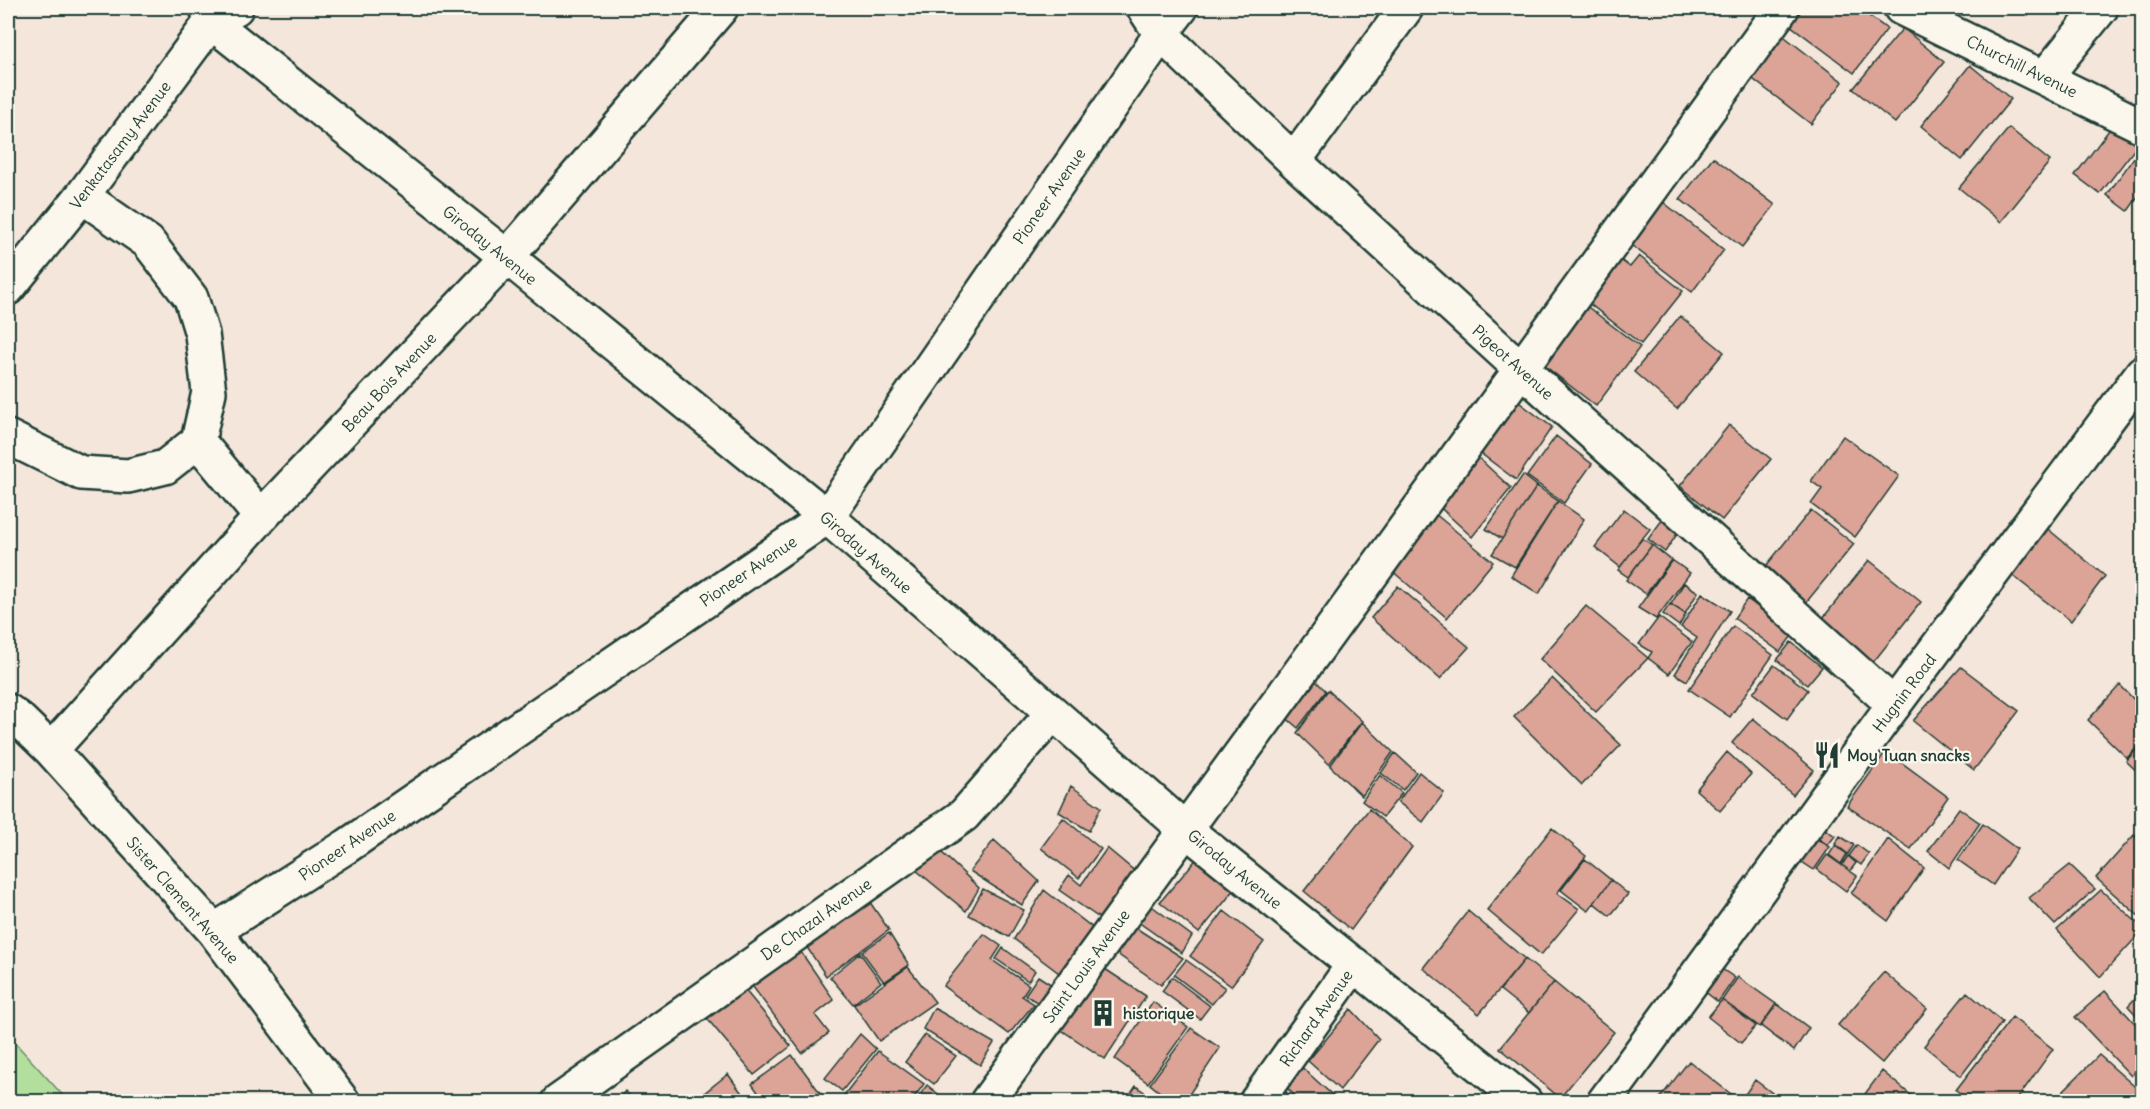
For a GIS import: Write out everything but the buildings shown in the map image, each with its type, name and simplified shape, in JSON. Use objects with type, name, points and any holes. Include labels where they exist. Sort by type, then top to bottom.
[{"type":"street","name":"Beau Bois Avenue","points":[[51,750],[261,517],[507,258],[721,8]]},
{"type":"street","name":"Pioneer Avenue","points":[[214,931],[347,846],[826,517],[1152,21],[1181,8]]},
{"type":"street","points":[[1294,161],[1406,8]]},
{"type":"street","name":"Saint Louis Avenue","points":[[987,1101],[1782,8]]},
{"type":"street","name":"Churchill Avenue","points":[[1901,8],[2142,126]]},
{"type":"street","points":[[2045,77],[2101,8]]},
{"type":"street","name":"Giroday Avenue","points":[[218,12],[507,258],[826,517],[1186,830],[1525,1101]]},
{"type":"street","name":"Venkatasamy Avenue","points":[[8,288],[82,196],[218,12]]},
{"type":"street","name":"Pigeot Avenue","points":[[1152,21],[1294,161],[1894,705]]},
{"type":"street","points":[[8,437],[81,473],[128,476],[165,467],[198,441],[209,392],[202,334],[191,298],[148,242],[82,196]]},
{"type":"street","name":"Hugnin Road","points":[[1604,1101],[1894,705],[2142,372]]},
{"type":"street","points":[[198,441],[261,517]]},
{"type":"street","name":"Sister Clement Avenue","points":[[8,711],[51,750],[214,931],[343,1101]]},
{"type":"street","name":"De Chazal Avenue","points":[[558,1101],[964,815],[1053,713]]},
{"type":"street","name":"Richard Avenue","points":[[1256,1101],[1354,964]]},
{"type":"green space","points":[[8,1035],[68,1101],[8,1101]]},
{"type":"place","name":"Moy Tuan snacks","points":[[1827,755]]},
{"type":"place","name":"historique","points":[[1103,1013]]}]
